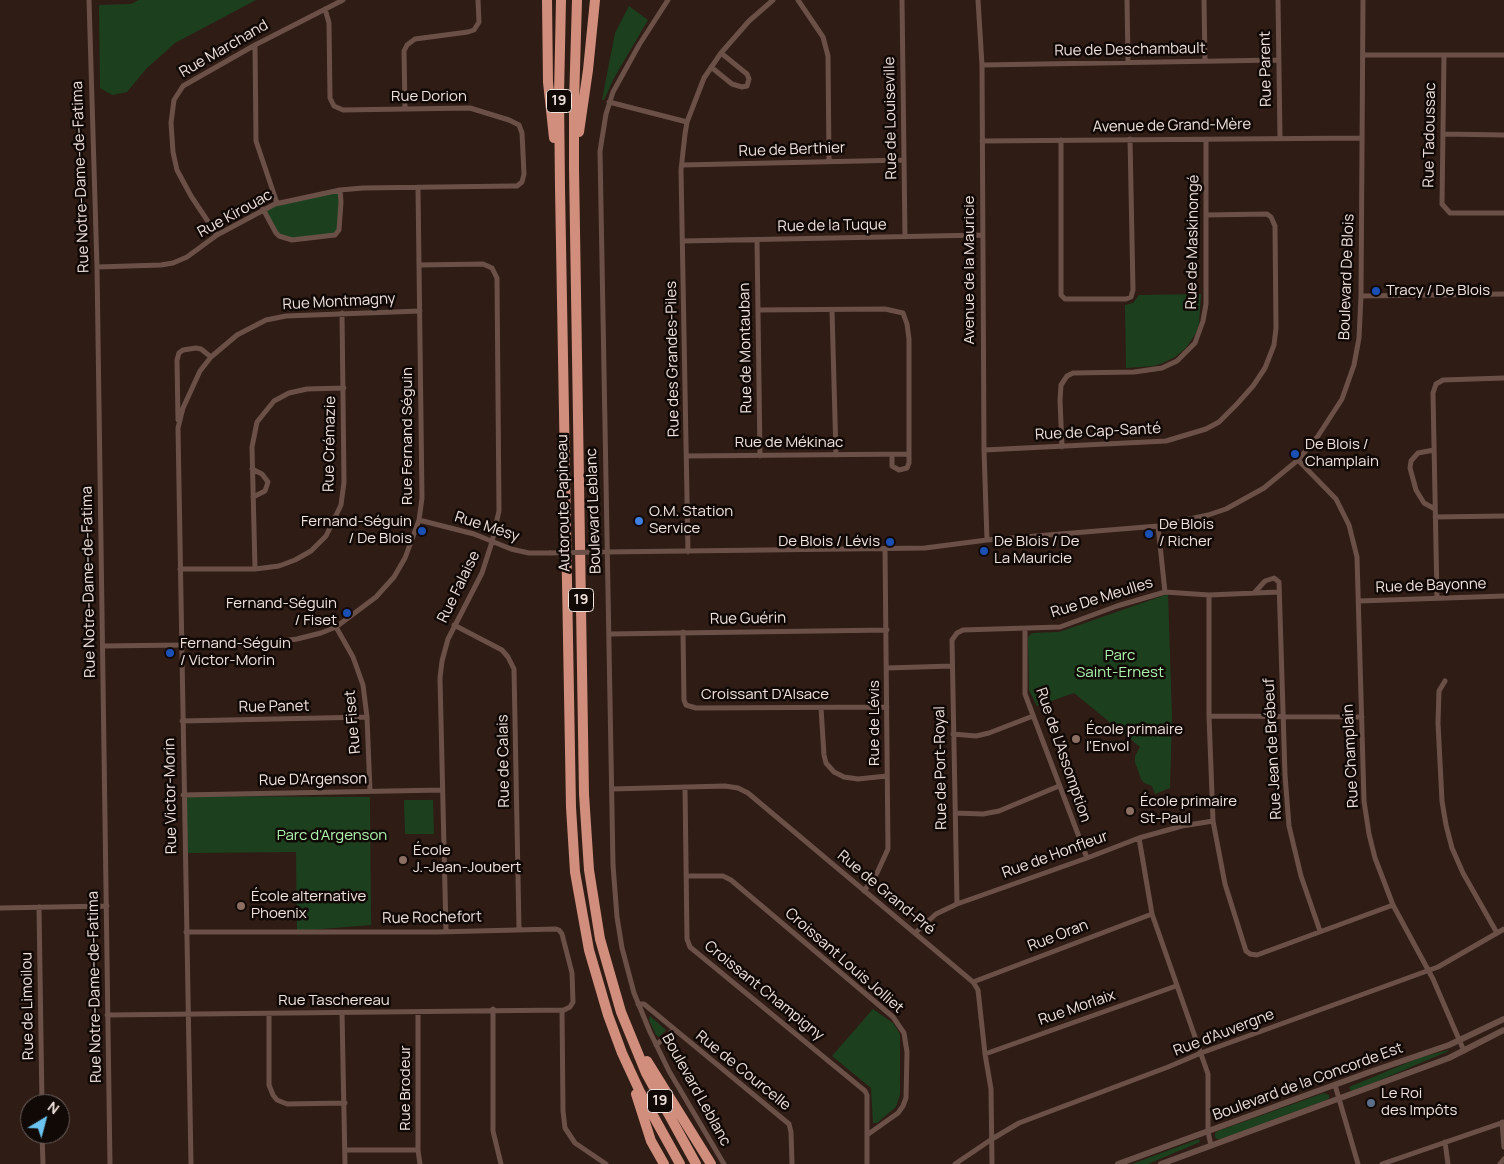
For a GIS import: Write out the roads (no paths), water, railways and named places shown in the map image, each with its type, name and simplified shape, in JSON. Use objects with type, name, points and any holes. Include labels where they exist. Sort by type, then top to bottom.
[{"type":"highway","points":[[547,0],[548,82],[560,202]]},
{"type":"highway","name":"Autoroute Papineau","points":[[562,0],[559,95],[560,202],[570,778],[573,850],[579,902],[603,1003],[652,1115],[680,1164]]},
{"type":"highway","name":"Autoroute Papineau","points":[[577,0],[574,168],[586,841],[590,884],[600,939],[613,990],[630,1035],[654,1089],[696,1164]]},
{"type":"highway","points":[[574,168],[588,70],[595,0]]},
{"type":"highway","points":[[630,1035],[711,1164]]},
{"type":"highway","points":[[618,1041],[651,1141],[664,1164]]},
{"type":"street","name":"Rue Notre-Dame-de-Fatima","points":[[89,0],[103,646],[110,1164]]},
{"type":"street","name":"Rue Marchand","points":[[218,235],[191,196],[177,170],[173,152],[172,132],[174,100],[183,86],[255,45],[343,0]]},
{"type":"street","points":[[405,109],[404,51],[407,45],[415,39],[474,30],[479,22],[478,0]]},
{"type":"street","name":"Boulevard Leblanc","points":[[668,0],[635,52],[609,102],[600,156],[605,552],[609,634],[613,865],[617,917],[624,960],[638,1004],[675,1082],[724,1164]]},
{"type":"street","name":"Rue des Grandes-Piles","points":[[688,552],[682,165],[687,122],[704,78],[711,67],[749,21],[773,0]]},
{"type":"street","points":[[798,0],[823,37],[828,56],[830,162]]},
{"type":"street","name":"Rue de Louiseville","points":[[902,0],[905,237]]},
{"type":"street","name":"Avenue de la Mauricie","points":[[978,0],[982,65],[984,450],[987,540]]},
{"type":"street","points":[[1127,0],[1128,62]]},
{"type":"street","points":[[1204,0],[1205,61]]},
{"type":"street","name":"Rue Parent","points":[[1278,0],[1280,138]]},
{"type":"street","name":"Boulevard De Blois","points":[[605,552],[925,548],[987,540],[1158,526],[1190,520],[1226,508],[1264,488],[1298,460],[1318,436],[1342,399],[1356,354],[1361,296],[1363,0]]},
{"type":"street","name":"Rue Dorion","points":[[325,9],[329,23],[330,96],[332,104],[339,110],[474,109],[513,122],[519,126],[522,133],[524,177],[520,184],[512,186],[418,187]]},
{"type":"street","points":[[255,45],[256,140],[277,203]]},
{"type":"street","points":[[711,67],[732,84],[742,87],[747,86],[749,79],[747,74],[721,53]]},
{"type":"street","points":[[1363,55],[1504,55]]},
{"type":"street","name":"Rue Tadoussac","points":[[1444,55],[1442,204],[1450,213],[1504,213]]},
{"type":"street","name":"Rue de Deschambault","points":[[982,65],[1278,60]]},
{"type":"street","points":[[609,102],[687,122]]},
{"type":"street","points":[[1444,134],[1504,135]]},
{"type":"street","name":"Avenue de Grand-Mère","points":[[982,141],[1362,138]]},
{"type":"street","name":"Rue de Maskinongé","points":[[1062,447],[1061,385],[1067,376],[1073,373],[1134,372],[1162,368],[1178,361],[1195,343],[1203,321],[1206,304],[1206,139]]},
{"type":"street","points":[[1060,140],[1061,295],[1065,299],[1126,299],[1131,297],[1133,290],[1130,140]]},
{"type":"street","name":"Rue de Berthier","points":[[682,165],[904,160]]},
{"type":"street","name":"Rue Kirouac","points":[[96,267],[161,265],[173,262],[187,257],[218,235],[277,203],[340,190],[418,187]]},
{"type":"street","name":"Rue Fernand Séguin","points":[[103,646],[259,644],[297,639],[336,627],[376,597],[394,577],[405,558],[422,506],[418,187]]},
{"type":"street","points":[[263,209],[279,236],[292,240],[335,235],[339,230],[340,190]]},
{"type":"street","name":"Rue de Cap-Santé","points":[[984,450],[1166,441],[1206,430],[1219,422],[1238,404],[1253,386],[1264,368],[1274,345],[1276,328],[1275,226],[1271,217],[1267,214],[1206,215]]},
{"type":"street","name":"Rue de la Tuque","points":[[683,240],[982,235]]},
{"type":"street","name":"Rue de Montauban","points":[[757,240],[760,456]]},
{"type":"street","name":"Rue Falaise","points":[[419,265],[483,264],[492,268],[496,275],[499,511],[492,542],[479,581],[454,625],[445,648],[440,678],[446,931]]},
{"type":"street","points":[[1361,296],[1504,294]]},
{"type":"street","points":[[758,310],[885,309],[903,313],[909,339],[909,464],[907,468],[899,470],[892,466],[892,454]]},
{"type":"street","points":[[832,310],[836,455]]},
{"type":"street","name":"Rue Montmagny","points":[[211,357],[237,335],[266,320],[286,316],[420,311]]},
{"type":"street","name":"Rue Crémazie","points":[[180,569],[255,569],[279,566],[296,560],[311,551],[326,536],[341,505],[344,482],[342,313]]},
{"type":"street","name":"Rue Victor-Morin","points":[[178,428],[189,391],[200,371],[211,357],[201,349],[183,350],[179,353],[177,360],[182,721],[191,1164]]},
{"type":"street","points":[[1437,598],[1433,393],[1436,384],[1444,380],[1504,378]]},
{"type":"street","points":[[255,569],[252,447],[258,422],[274,401],[289,393],[307,389],[344,388]]},
{"type":"street","points":[[1434,450],[1418,453],[1412,461],[1410,468],[1416,490],[1424,503],[1435,509]]},
{"type":"street","name":"Rue de Mékinac","points":[[687,456],[909,454]]},
{"type":"street","name":"Rue Champlain","points":[[1298,460],[1336,499],[1349,525],[1357,557],[1364,801],[1375,858],[1394,905],[1429,971],[1464,1051]]},
{"type":"street","points":[[252,469],[262,474],[268,482],[265,491],[253,497]]},
{"type":"street","points":[[1435,517],[1504,516]]},
{"type":"street","name":"Rue Mésy","points":[[419,520],[474,534],[511,550],[522,552],[605,552]]},
{"type":"street","points":[[1158,526],[1165,592]]},
{"type":"street","name":"Rue de Lévis","points":[[864,891],[877,873],[888,849],[885,549]]},
{"type":"street","points":[[1255,592],[1265,581],[1274,578],[1279,582],[1279,592]]},
{"type":"street","name":"Rue De Meulles","points":[[957,633],[963,630],[1060,627],[1117,606],[1165,592],[1208,595],[1279,592]]},
{"type":"street","name":"Rue Jean de Brébeuf","points":[[1279,592],[1285,775],[1289,826],[1301,876],[1320,931]]},
{"type":"street","points":[[1208,595],[1209,716],[1213,821],[1225,884],[1246,950],[1250,954],[1257,955],[1394,905]]},
{"type":"street","name":"Rue de Bayonne","points":[[1359,601],[1504,596]]},
{"type":"street","name":"Rue de Calais","points":[[454,625],[502,650],[508,657],[514,670],[519,929]]},
{"type":"street","name":"Rue Fiset","points":[[336,627],[352,657],[363,685],[367,717],[370,792]]},
{"type":"street","name":"Rue de L'Assomption","points":[[1025,629],[1025,694],[1087,858]]},
{"type":"street","name":"Rue Guérin","points":[[609,634],[887,630]]},
{"type":"street","name":"Croissant D'Alsace","points":[[683,632],[684,700],[686,705],[696,708],[887,707]]},
{"type":"street","name":"Rue de Port-Royal","points":[[956,904],[952,640],[957,633]]},
{"type":"street","points":[[887,668],[952,666]]},
{"type":"street","points":[[1445,681],[1439,691],[1438,723],[1442,802],[1446,825],[1452,848],[1463,873],[1497,933]]},
{"type":"street","points":[[821,708],[824,755],[826,763],[834,772],[844,777],[858,779],[888,776]]},
{"type":"street","points":[[953,734],[976,736],[990,733],[1033,716]]},
{"type":"street","points":[[1209,716],[1362,717]]},
{"type":"street","name":"Rue Panet","points":[[182,721],[367,717]]},
{"type":"street","name":"Rue de Grand-Pré","points":[[612,789],[725,786],[738,788],[748,793],[973,982]]},
{"type":"street","points":[[955,813],[983,814],[999,811],[1059,786]]},
{"type":"street","name":"Croissant Champigny","points":[[686,787],[687,939],[690,946],[865,1091],[867,1095],[868,1164]]},
{"type":"street","name":"Rue D'Argenson","points":[[184,795],[442,790]]},
{"type":"street","name":"Rue de Honfleur","points":[[915,933],[936,914],[956,904],[1139,838],[1182,826],[1213,821]]},
{"type":"street","points":[[1139,838],[1152,914],[1208,1074],[1208,1131],[1211,1146]]},
{"type":"street","name":"Croissant Louis Jolliet","points":[[687,876],[723,876],[731,880],[893,1016],[904,1033],[907,1052],[906,1098],[898,1114],[867,1135]]},
{"type":"street","points":[[0,908],[107,906]]},
{"type":"street","name":"Rue de Limoilou","points":[[39,907],[42,1094]]},
{"type":"street","name":"Rue Oran","points":[[973,982],[1152,914]]},
{"type":"street","name":"Rue Rochefort","points":[[186,932],[556,929],[561,933],[573,982],[572,1005],[568,1009],[562,1010]]},
{"type":"street","name":"Rue d'Auvergne","points":[[955,1164],[1019,1123],[1201,1053],[1429,971],[1504,930]]},
{"type":"street","points":[[973,982],[978,990],[991,1089],[992,1164]]},
{"type":"street","name":"Rue Morlaix","points":[[985,1054],[1176,986]]},
{"type":"street","name":"Rue de Courcelle","points":[[638,1004],[644,1004],[789,1124],[792,1132],[792,1164]]},
{"type":"street","points":[[493,1010],[493,1131],[501,1164]]},
{"type":"street","points":[[562,1010],[564,1124],[575,1143],[606,1164]]},
{"type":"street","name":"Rue Taschereau","points":[[107,1015],[562,1010]]},
{"type":"street","name":"Rue Brodeur","points":[[418,1012],[418,1150],[420,1164]]},
{"type":"street","points":[[342,1013],[345,1164]]},
{"type":"street","points":[[269,1014],[269,1085],[273,1096],[287,1104],[344,1103]]},
{"type":"street","name":"Boulevard de la Concorde Est","points":[[1118,1164],[1459,1041],[1504,1020]]},
{"type":"street","name":"Rue de Courcelle","points":[[656,1045],[674,1030]]},
{"type":"street","name":"Boulevard de la Concorde Est","points":[[1161,1164],[1340,1099],[1464,1051],[1504,1030]]},
{"type":"street","points":[[1335,1085],[1358,1164]]},
{"type":"street","points":[[1382,1164],[1503,1122],[1504,1147]]},
{"type":"street","points":[[1445,1142],[1448,1164]]},
{"type":"street","points":[[42,1144],[43,1164]]},
{"type":"street","points":[[345,1150],[418,1150]]},
{"type":"street","points":[[592,1164],[597,1158]]},
{"type":"street","points":[[1500,1164],[1504,1160]]},
{"type":"place","name":"Tracy / De Blois","points":[[1376,291]]},
{"type":"place","name":"De Blois / Champlain","points":[[1295,454]]},
{"type":"place","name":"O.M. Station Service","points":[[639,521]]},
{"type":"place","name":"Fernand-Séguin / De Blois","points":[[422,531]]},
{"type":"place","name":"De Blois / Richer","points":[[1149,534]]},
{"type":"place","name":"De Blois / Lévis","points":[[890,542]]},
{"type":"place","name":"De Blois / De La Mauricie","points":[[984,551]]},
{"type":"place","name":"Fernand-Séguin / Fiset","points":[[347,613]]},
{"type":"place","name":"Fernand-Séguin / Victor-Morin","points":[[170,653]]},
{"type":"place","name":"École primaire l'Envol","points":[[1076,739]]},
{"type":"place","name":"École primaire St-Paul","points":[[1130,811]]},
{"type":"place","name":"École J.-Jean-Joubert","points":[[403,860]]},
{"type":"place","name":"École alternative Phoenix","points":[[241,906]]},
{"type":"place","name":"Le Roi des Impôts","points":[[1371,1103]]},
{"type":"park label","name":"Parc Saint-Ernest","points":[[1120,664]]},
{"type":"park label","name":"Parc d'Argenson","points":[[332,836]]}]
